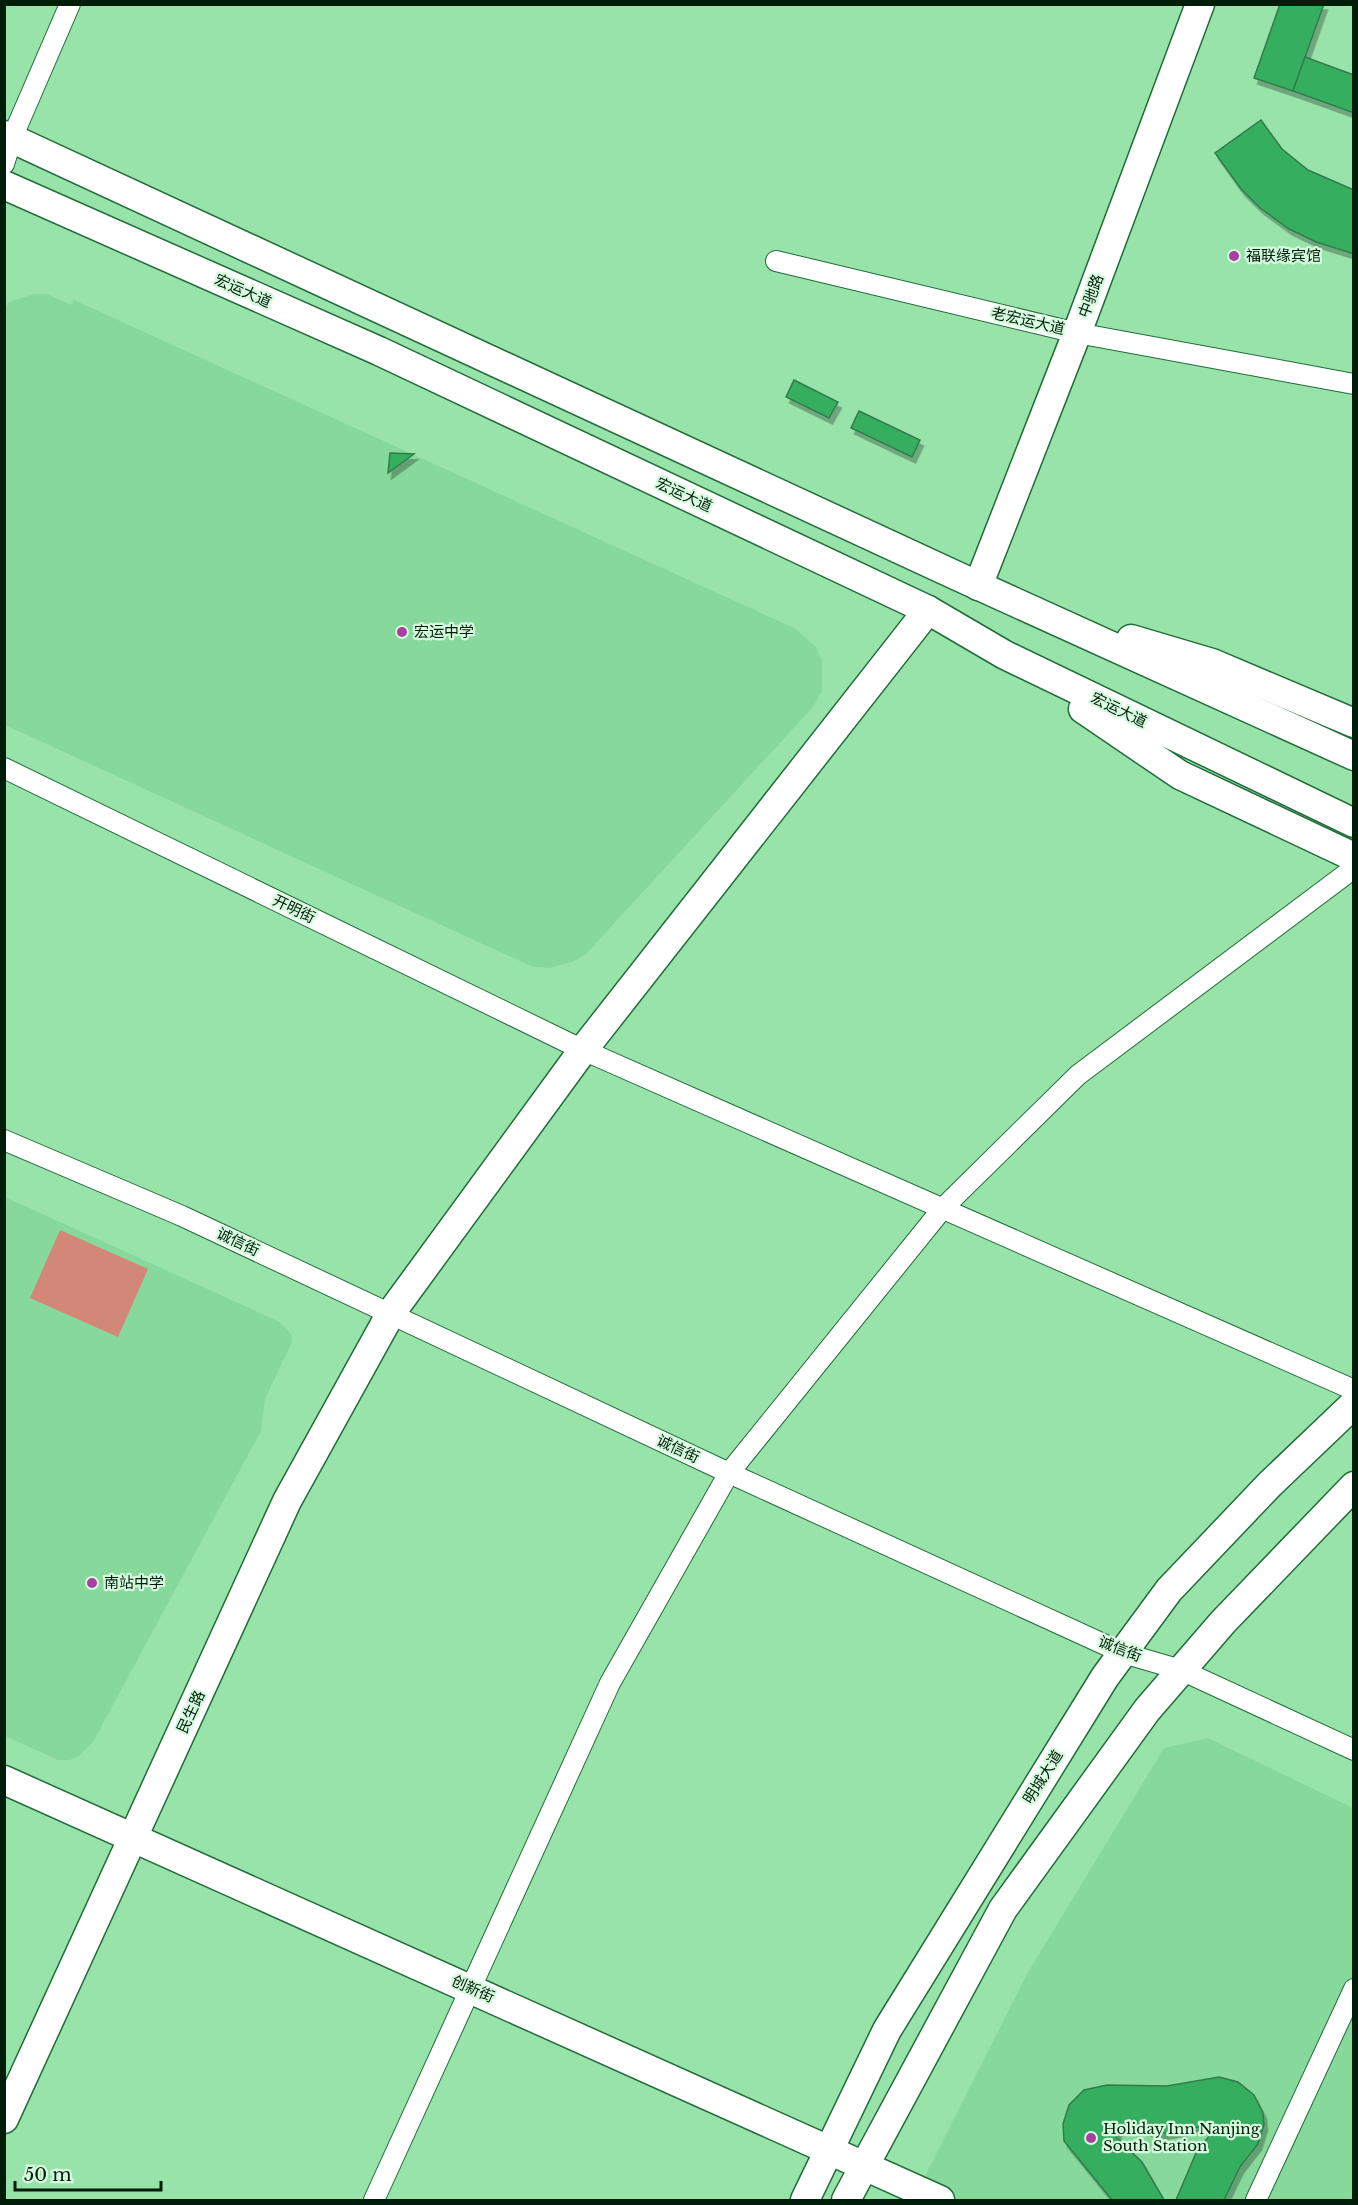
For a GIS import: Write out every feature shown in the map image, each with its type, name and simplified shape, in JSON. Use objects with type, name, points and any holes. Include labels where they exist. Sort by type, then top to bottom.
[{"type":"main road","name":"中驰路","points":[[978,586],[1077,333],[1200,4]]},
{"type":"main road","points":[[7,145],[1353,756]]},
{"type":"main road","name":"宏运大道","points":[[4,185],[378,351],[928,610],[1005,655],[1353,823]]},
{"type":"main road","points":[[1025,607],[1212,663],[1353,723]]},
{"type":"main road","name":"民生路","points":[[4,2119],[288,1501],[391,1313],[583,1050],[928,610]]},
{"type":"main road","points":[[1005,655],[1180,775],[1353,857]]},
{"type":"main road","name":"明城大道","points":[[805,2200],[887,2030],[1098,1687],[1169,1590],[1270,1484],[1353,1404]]},
{"type":"main road","points":[[846,2200],[1003,1909],[1147,1710],[1231,1613],[1353,1486]]},
{"type":"main road","name":"创新街","points":[[4,1780],[940,2200]]},
{"type":"street","points":[[7,145],[70,4]]},
{"type":"street","name":"老宏运大道","points":[[776,261],[1077,333],[1353,384]]},
{"type":"street","name":"开明街","points":[[4,768],[583,1050],[1353,1390]]},
{"type":"street","points":[[374,2200],[609,1683],[729,1473],[943,1209],[1078,1075],[1353,867]]},
{"type":"street","name":"诚信街","points":[[4,1140],[182,1216],[729,1473],[1123,1653],[1181,1670],[1353,1749]]},
{"type":"street","points":[[1256,2200],[1353,1989]]},
{"type":"shaded area","name":"宏运中学","points":[[34,294],[47,294],[71,305],[74,300],[794,628],[815,646],[822,660],[822,691],[812,708],[586,954],[572,962],[550,968],[533,967],[5,725],[4,310],[9,302]]},
{"type":"shaded area","name":"南站中学","points":[[5,1197],[280,1322],[291,1334],[292,1342],[265,1399],[261,1431],[93,1742],[78,1757],[69,1760],[58,1760],[5,1736]]},
{"type":"shaded area","points":[[60,1230],[148,1269],[118,1337],[30,1298]]},
{"type":"shaded area","points":[[1208,1738],[1353,1808],[1353,2200],[913,2200],[1027,1974],[1164,1748]]},
{"type":"building","points":[[1280,4],[1324,4],[1293,91],[1254,78]]},
{"type":"building","points":[[1305,57],[1354,75],[1354,113],[1293,91]]},
{"type":"building","points":[[1261,120],[1282,149],[1308,170],[1354,190],[1354,254],[1316,242],[1289,229],[1260,208],[1241,189],[1215,153]]},
{"type":"building","points":[[794,380],[838,402],[829,418],[786,397]]},
{"type":"building","points":[[859,411],[920,440],[912,457],[851,428]]},
{"type":"building","points":[[390,453],[414,454],[388,473]]},
{"type":"building","name":"Holiday Inn Nanjing South Station","points":[[1219,2077],[1238,2082],[1254,2095],[1263,2113],[1264,2125],[1258,2144],[1240,2167],[1224,2200],[1176,2200],[1196,2153],[1213,2131],[1210,2125],[1165,2133],[1120,2125],[1116,2137],[1142,2162],[1164,2200],[1112,2200],[1064,2141],[1063,2124],[1069,2105],[1084,2090],[1107,2085],[1167,2086]]},
{"type":"place","name":"福联缘宾馆","points":[[1234,256]]},
{"type":"place","name":"宏运中学","points":[[402,632]]},
{"type":"place","name":"南站中学","points":[[92,1583]]},
{"type":"place","name":"Holiday Inn Nanjing South Station","points":[[1091,2138]]}]
